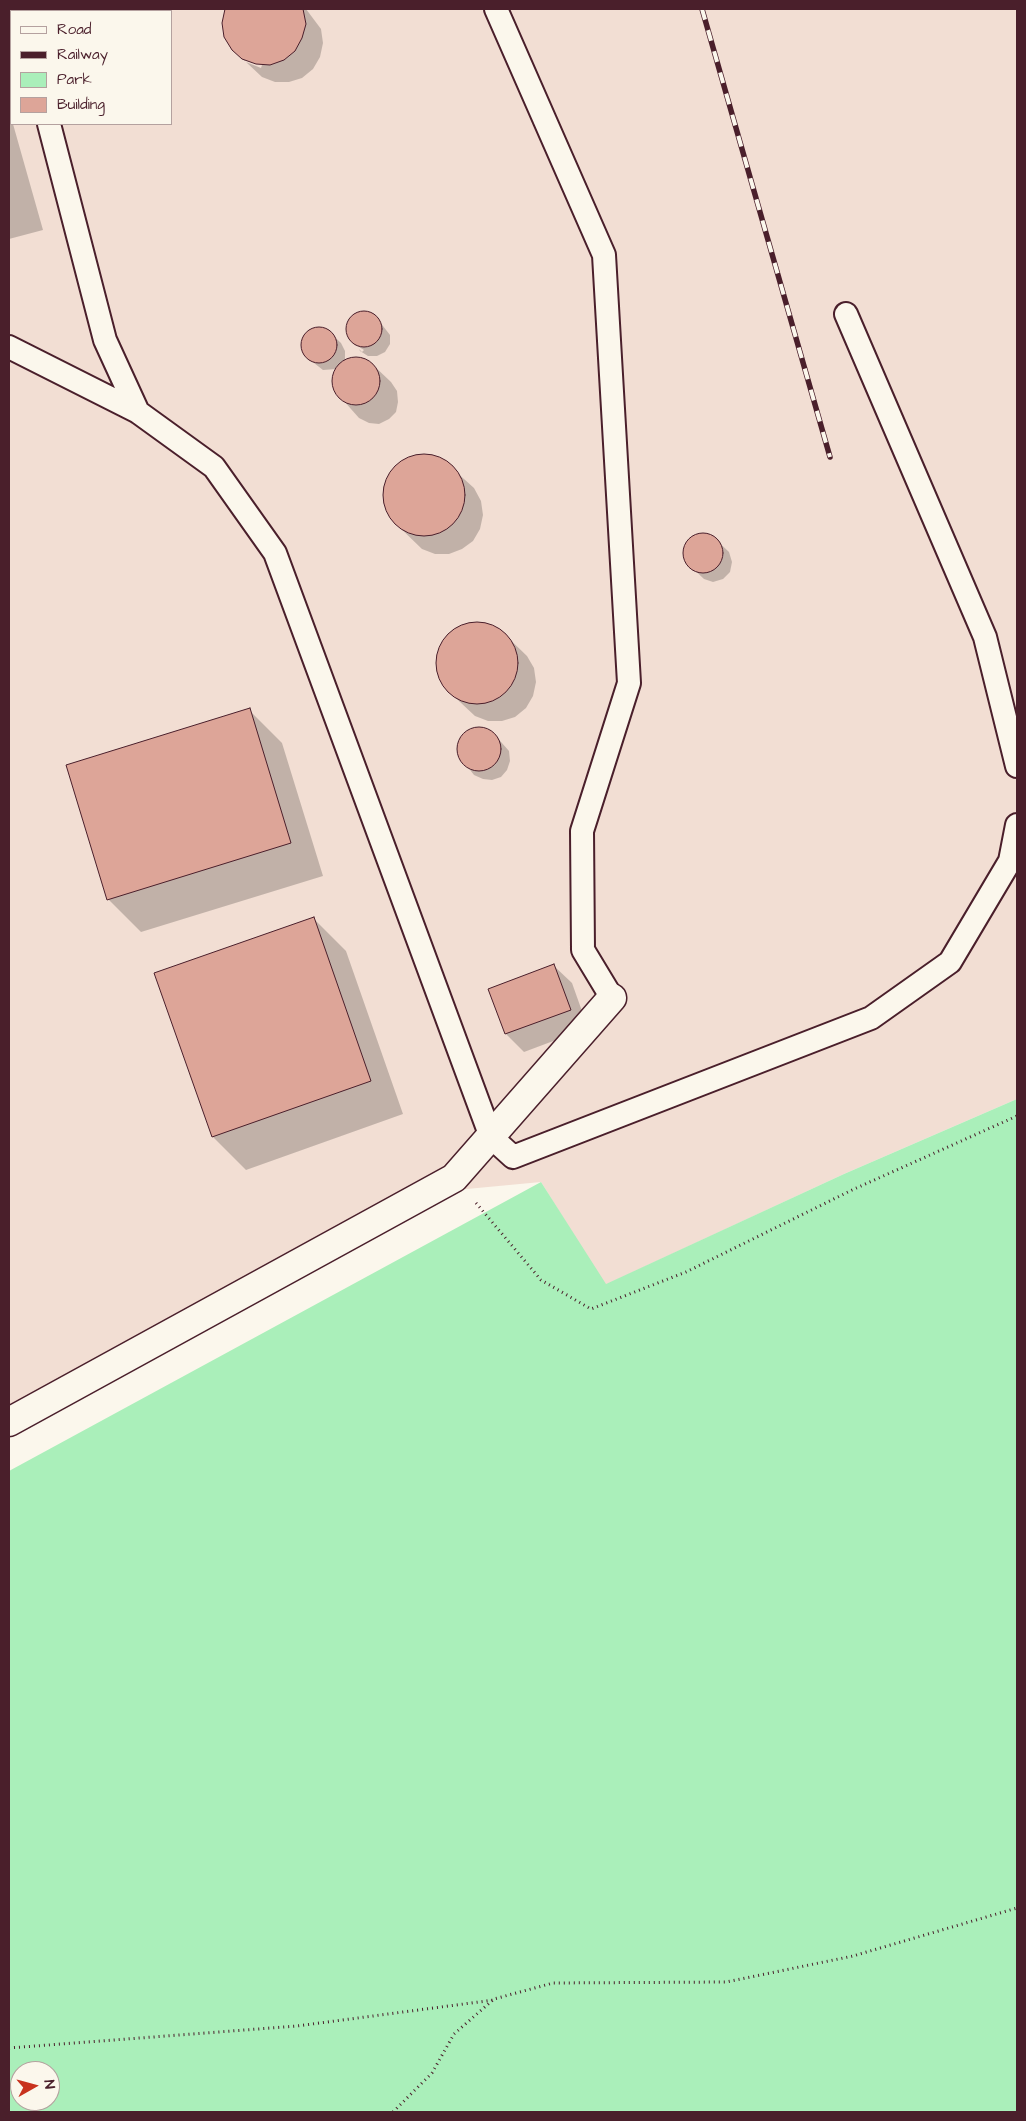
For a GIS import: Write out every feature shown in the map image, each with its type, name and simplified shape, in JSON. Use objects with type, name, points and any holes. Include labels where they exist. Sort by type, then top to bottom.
[{"type":"street","points":[[9,1422],[454,1178],[612,998]]},
{"type":"lane","points":[[496,9],[604,256],[629,683],[582,831],[583,950],[612,998]]},
{"type":"lane","points":[[49,125],[105,340],[138,412]]},
{"type":"lane","points":[[846,314],[985,637],[1017,766]]},
{"type":"lane","points":[[9,347],[138,412],[214,467],[274,553],[490,1137],[513,1157],[871,1018],[950,962],[1010,861],[1017,825]]},
{"type":"path","points":[[454,1178],[541,1280],[591,1309],[686,1272],[852,1190],[1017,1116]]},
{"type":"path","points":[[9,2048],[297,2026],[494,1999],[553,1983],[726,1982],[854,1956],[1017,1908]]},
{"type":"path","points":[[393,2112],[432,2073],[454,2034],[494,1999]]},
{"type":"shaded area","points":[[9,9],[1017,9],[1017,1099],[844,1174],[605,1285],[541,1182],[403,1195],[9,1407]]},
{"type":"green space","points":[[1017,1099],[1017,2112],[9,2112],[9,1471],[541,1182],[606,1284],[844,1174]]},
{"type":"building","points":[[225,9],[303,9],[306,24],[302,38],[295,51],[284,60],[270,65],[256,64],[242,59],[232,50],[224,37],[222,23]]},
{"type":"building","points":[[364,311],[371,312],[377,316],[381,322],[381,336],[377,342],[371,346],[364,347],[357,346],[351,342],[347,336],[346,329],[347,322],[351,316],[357,312]]},
{"type":"building","points":[[319,327],[326,328],[332,332],[336,338],[336,352],[332,358],[326,362],[319,363],[312,362],[306,358],[302,352],[301,345],[302,338],[306,332],[312,328]]},
{"type":"building","points":[[351,357],[361,357],[370,361],[376,367],[379,372],[379,390],[370,401],[361,405],[351,405],[342,401],[336,395],[332,386],[332,376],[336,367],[342,361]]},
{"type":"building","points":[[424,454],[440,457],[453,466],[462,479],[465,495],[462,511],[453,524],[440,533],[424,536],[408,533],[395,524],[386,511],[383,495],[386,479],[395,466],[408,457]]},
{"type":"building","points":[[707,533],[714,536],[720,542],[723,553],[722,561],[714,570],[707,573],[699,573],[692,570],[684,561],[683,549],[686,542],[695,534]]},
{"type":"building","points":[[477,622],[493,625],[506,634],[515,647],[518,663],[515,679],[506,692],[493,701],[477,704],[461,701],[448,692],[439,679],[436,663],[439,647],[448,634],[461,625]]},
{"type":"building","points":[[250,708],[291,843],[107,900],[66,765]]},
{"type":"building","points":[[483,727],[495,733],[500,740],[500,758],[495,765],[488,770],[475,771],[463,765],[458,758],[457,745],[463,733],[470,728]]},
{"type":"building","points":[[314,917],[371,1081],[212,1137],[154,973]]},
{"type":"building","points":[[554,964],[571,1010],[505,1034],[488,989]]},
{"type":"railway","points":[[702,9],[830,457]]}]
